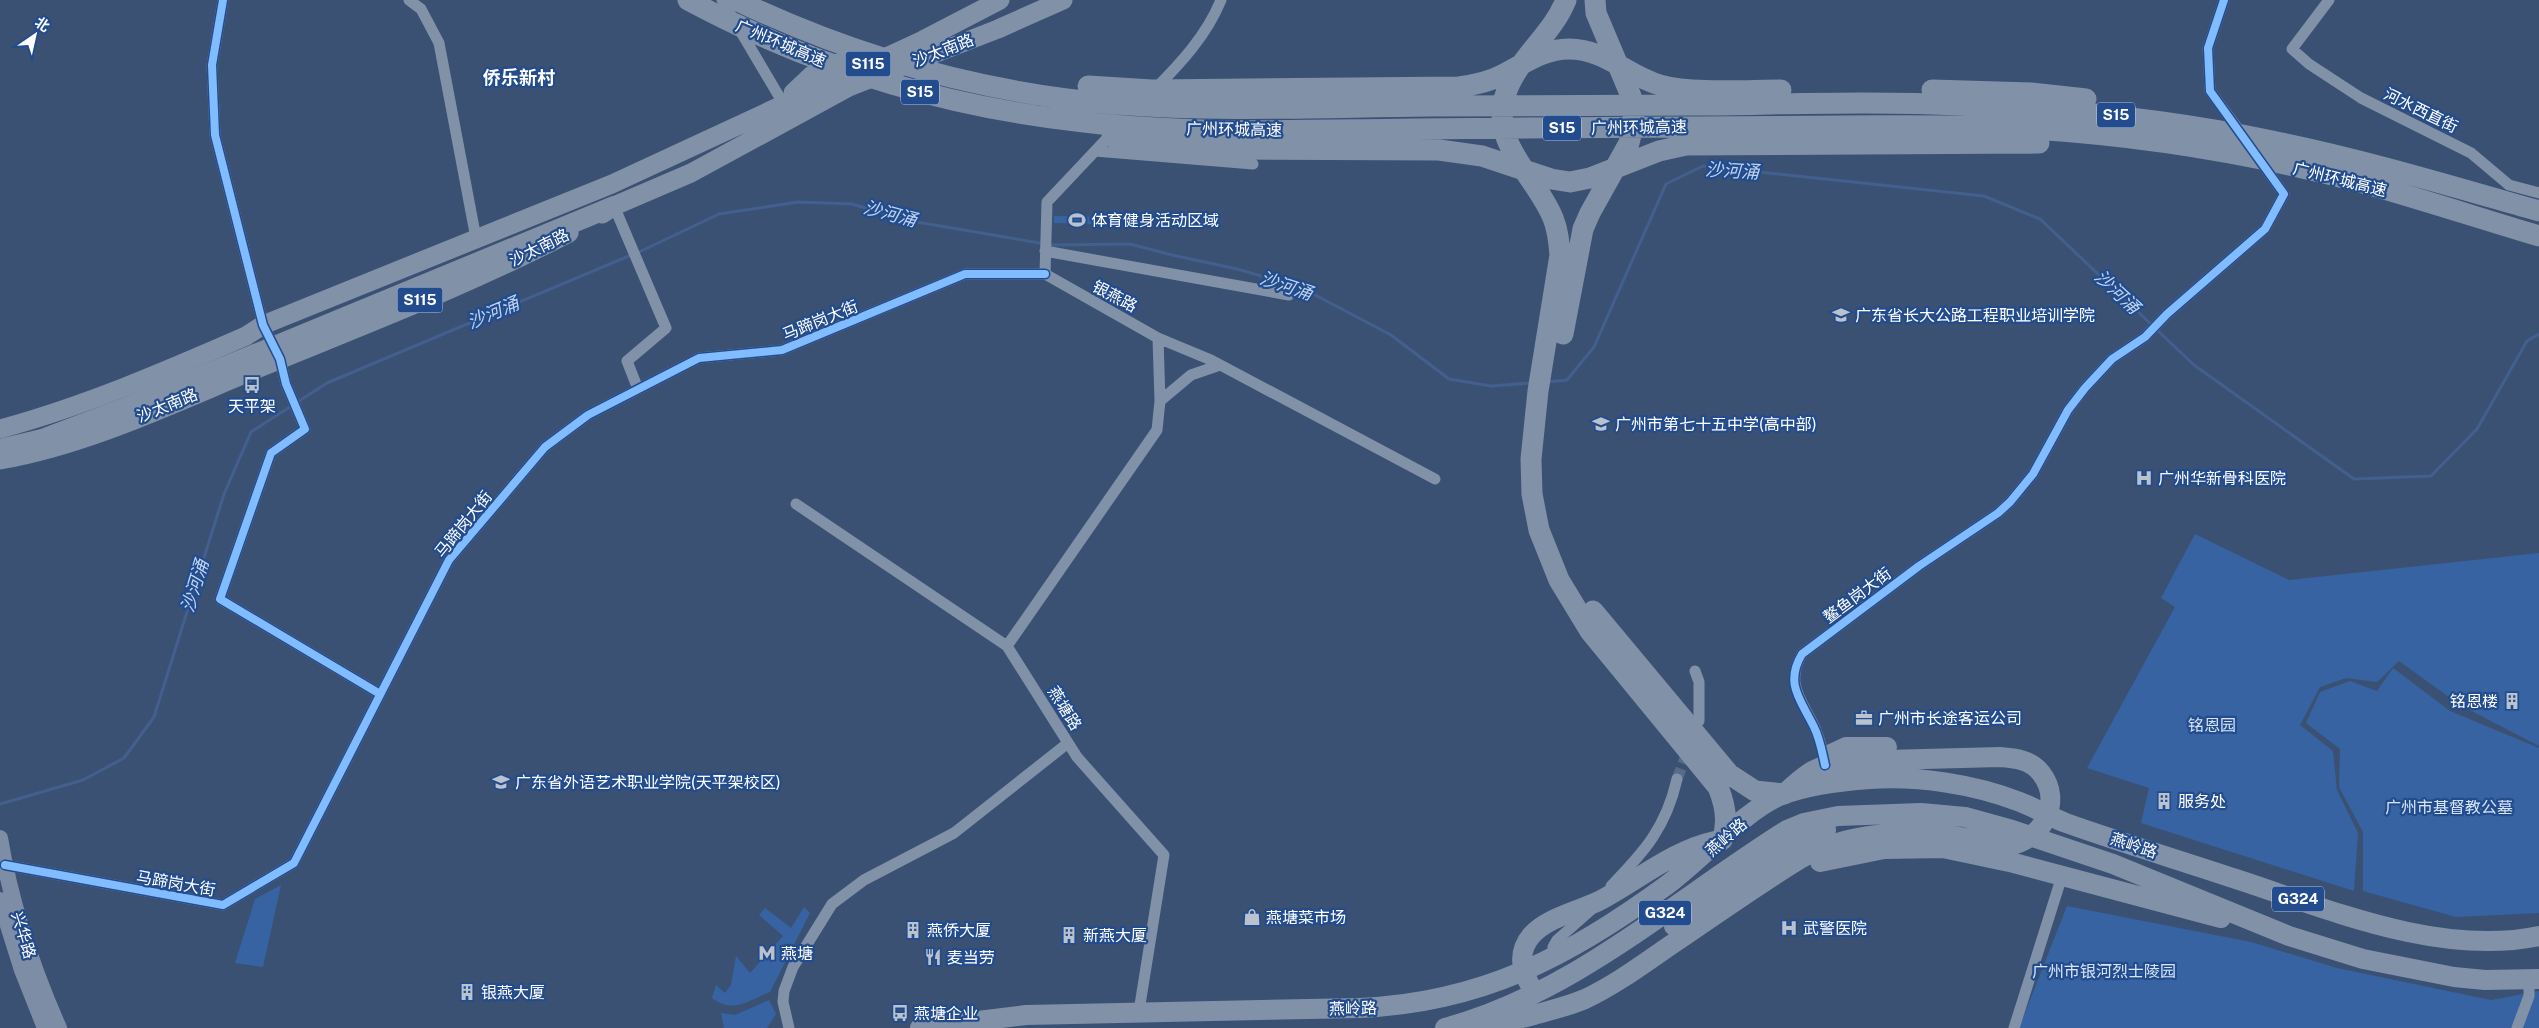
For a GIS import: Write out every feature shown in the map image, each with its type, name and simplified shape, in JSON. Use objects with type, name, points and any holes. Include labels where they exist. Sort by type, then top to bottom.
[{"type":"highway","name":"广州环城高速","points":[[688,0],[800,53],[875,80],[967,103],[1043,117],[1110,125],[1285,131],[1956,126],[2019,128],[2114,136],[2211,150],[2366,184],[2539,236]]},
{"type":"highway","name":"广州环城高速","points":[[736,0],[810,34],[881,58],[951,78],[1037,94],[1118,104],[1290,109],[1956,104],[2099,113],[2183,124],[2274,141],[2397,171],[2539,210]]},
{"type":"highway","points":[[881,58],[946,72],[1118,89],[1472,86],[1506,78],[1534,57],[1555,23],[1566,0]]},
{"type":"highway","points":[[1595,0],[1596,13],[1626,73],[1634,109],[1634,122],[1629,143],[1590,213],[1577,256],[1544,436],[1542,470],[1544,502],[1555,545],[1575,584],[1636,676],[1718,787],[1726,812],[1726,824],[1722,840],[1702,844],[1601,900],[1538,929],[1530,936],[1525,946],[1522,965],[1524,975],[1535,990],[1554,997],[1574,995],[1585,990],[1715,898],[1803,839],[1875,815]]},
{"type":"highway","points":[[1450,1027],[1506,1023],[1584,999],[1632,971],[1806,856],[1826,847],[1865,838],[1907,833],[1950,836],[1998,845],[2016,844],[2031,837],[2050,811],[2050,794],[2045,780],[2034,766],[2011,758],[1848,761],[1810,770],[1784,794],[1755,791],[1729,774],[1636,676],[1590,631],[1559,580],[1542,541],[1532,494],[1531,453],[1538,390],[1560,255],[1557,230],[1531,172],[1511,148],[1504,133],[1502,113],[1506,78],[1555,23]]},
{"type":"highway","points":[[1534,57],[1568,49],[1586,52],[1626,73],[1662,86],[1687,88],[1970,90],[2064,96],[2130,107],[2274,141]]},
{"type":"highway","points":[[912,90],[1066,129],[1183,147],[1439,150],[1482,156],[1564,182],[1590,178],[1668,148],[1699,144],[2008,143],[2211,154],[2258,160]]},
{"type":"highway","points":[[1590,178],[1614,164],[1629,143]]},
{"type":"highway","points":[[1590,213],[1622,173],[1652,154]]},
{"type":"highway","points":[[1482,156],[1519,178],[1533,190],[1552,216]]},
{"type":"highway","points":[[3,459],[42,439],[104,416],[614,206]]},
{"type":"highway","points":[[1825,765],[1831,754],[1846,747],[1955,749],[1972,752],[1992,759],[2024,775],[2038,787],[2064,822]]},
{"type":"highway","name":"燕岭路","points":[[920,1028],[1026,1015],[1139,1011],[1359,1008],[1412,1004],[1482,988],[1552,958],[1591,937],[1638,906],[1694,865],[1752,813],[1784,794],[1870,779],[1924,780],[1994,793],[2064,822],[2324,908],[2401,930],[2445,938],[2480,941],[2524,939],[2539,936]]},
{"type":"highway","name":"燕岭路","points":[[1450,1027],[1521,1001],[1583,969],[1787,830],[1821,819],[1875,815],[1937,814],[1988,823],[2121,867],[2289,936],[2363,959],[2420,972],[2485,980],[2534,979]]},
{"type":"highway","points":[[1771,879],[1800,868],[1855,854],[1884,849],[1921,847],[1965,852],[2289,936]]},
{"type":"main road","name":"沙太南路","points":[[0,429],[58,412],[118,390],[246,336],[262,325],[578,198],[662,161],[783,103],[802,84],[821,70],[916,32],[953,24],[1000,0]]},
{"type":"main road","name":"沙太南路","points":[[3,459],[93,435],[280,359],[518,258],[587,224],[614,206],[691,173],[810,108],[835,104],[862,96],[944,58],[972,38],[1063,0]]},
{"type":"main road","name":"兴华路","points":[[0,838],[5,865],[28,950],[59,1028]]},
{"type":"main road","name":"兴华路","points":[[0,900],[22,970],[45,1028]]},
{"type":"street","points":[[223,0],[212,65],[215,135],[262,325],[280,359],[286,384],[305,429],[271,453],[220,599],[380,694]]},
{"type":"street","points":[[409,0],[421,8],[439,43],[476,233]]},
{"type":"street","points":[[722,0],[783,103]]},
{"type":"street","points":[[1045,274],[1047,202],[1189,53],[1204,32],[1221,0]]},
{"type":"street","name":"鳌鱼岗大街","points":[[1825,765],[1820,740],[1795,688],[1794,667],[1802,654],[1919,566],[1998,514],[2024,487],[2068,410],[2085,388],[2112,359],[2145,337],[2167,314],[2265,229],[2284,194],[2210,91],[2208,48],[2224,0]]},
{"type":"street","name":"河水西直街","points":[[2329,0],[2292,49],[2309,64],[2361,98],[2471,153],[2510,185],[2539,193]]},
{"type":"street","points":[[1095,152],[1253,164]]},
{"type":"street","points":[[614,206],[626,238],[666,328],[627,361],[638,389]]},
{"type":"street","points":[[1045,250],[1288,295]]},
{"type":"street","name":"马蹄岗大街","points":[[5,865],[224,905],[294,863],[449,560],[546,448],[588,415],[699,358],[782,350],[965,274],[1045,274]]},
{"type":"street","name":"银燕路","points":[[1045,274],[1158,338],[1220,365],[1434,478]]},
{"type":"street","points":[[1007,646],[1158,430],[1160,401],[1158,338]]},
{"type":"street","points":[[1160,401],[1191,375],[1220,365]]},
{"type":"street","name":"燕塘路","points":[[796,504],[1007,646],[1077,758],[1164,855],[1139,1011]]},
{"type":"street","points":[[1695,671],[1699,682],[1699,721]]},
{"type":"street","points":[[789,1028],[783,1002],[784,991],[793,967],[832,904],[864,880],[954,833],[1068,743]]},
{"type":"street","points":[[1552,958],[1553,947],[1557,940],[1588,914],[1605,891],[1643,854],[1656,833],[1677,779]]},
{"type":"street","points":[[2014,1028],[2062,876]]},
{"type":"street","points":[[2517,1028],[2534,979]]},
{"type":"green space","name":"体育健身活动区域","points":[[1054,216],[1100,217],[1099,224],[1054,223]]},
{"type":"green space","name":"铭恩园","points":[[2195,534],[2289,580],[2539,553],[2539,746],[2460,705],[2399,661],[2377,682],[2346,678],[2320,687],[2300,725],[2333,751],[2337,790],[2358,833],[2354,891],[2141,823],[2149,788],[2087,768],[2175,607],[2161,598]]},
{"type":"green space","name":"广州市基督教公墓","points":[[2393,668],[2450,711],[2539,748],[2539,913],[2456,917],[2363,891],[2363,832],[2339,787],[2340,749],[2306,723],[2320,692],[2350,681],[2377,691]]},
{"type":"green space","points":[[281,885],[263,967],[235,963],[255,899]]},
{"type":"green space","name":"广州市银河烈士陵园","points":[[2067,906],[2251,942],[2337,968],[2491,1000],[2539,991],[2539,1028],[2019,1028]]},
{"type":"green space","points":[[804,907],[810,913],[770,992],[734,1006],[720,1003],[712,998],[716,985],[725,993],[731,985],[736,956],[750,973],[783,936],[759,915],[765,908],[791,928]]},
{"type":"green space","points":[[769,1000],[776,1014],[767,1028],[724,1028],[721,1013],[735,1015]]},
{"type":"waterway","name":"沙河涌","points":[[1547,382],[1567,380],[1594,347],[1666,184],[1703,166],[1984,196],[2040,219],[2194,365],[2354,479],[2431,476],[2477,429],[2527,341],[2539,334]]},
{"type":"waterway","name":"沙河涌","points":[[637,253],[719,214],[798,202],[852,204],[911,221],[1051,245],[1130,244],[1237,269],[1300,287],[1391,335],[1449,379],[1491,386],[1531,383]]},
{"type":"waterway","name":"沙河涌","points":[[0,804],[83,780],[124,758],[154,717],[224,494],[251,432],[327,383],[631,255]]},
{"type":"tunnel","points":[[1677,779],[1689,748]]},
{"type":"cycle path","points":[[223,0],[212,65],[215,135],[263,325],[280,359],[286,384],[305,429],[271,453],[220,599],[380,694]]},
{"type":"cycle path","points":[[1825,765],[1818,736],[1796,692],[1794,683],[1794,674],[1802,654],[1919,566],[1998,513],[2010,502],[2033,474],[2068,410],[2085,388],[2112,359],[2145,337],[2167,314],[2265,229],[2284,194],[2210,91],[2208,48],[2224,0]]},
{"type":"cycle path","points":[[5,865],[223,905],[294,863],[449,560],[545,447],[588,415],[699,358],[782,350],[965,274],[1045,274]]},
{"type":"place","name":"体育健身活动区域","points":[[1077,220]]},
{"type":"place","name":"广东省长大公路工程职业培训学院","points":[[1841,315]]},
{"type":"place","name":"天平架","points":[[252,385]]},
{"type":"place","name":"广州市第七十五中学(高中部)","points":[[1601,424]]},
{"type":"place","name":"广州华新骨科医院","points":[[2144,478]]},
{"type":"place","name":"铭恩楼","points":[[2512,701]]},
{"type":"place","name":"广州市长途客运公司","points":[[1864,718]]},
{"type":"place","name":"广东省外语艺术职业学院(天平架校区)","points":[[501,782]]},
{"type":"place","name":"服务处","points":[[2164,801]]},
{"type":"place","name":"燕塘菜市场","points":[[1252,917]]},
{"type":"place","name":"武警医院","points":[[1789,928]]},
{"type":"place","name":"燕侨大厦","points":[[913,930]]},
{"type":"place","name":"新燕大厦","points":[[1069,935]]},
{"type":"place","name":"燕塘","points":[[767,953]]},
{"type":"place","name":"麦当劳","points":[[933,957]]},
{"type":"place","name":"银燕大厦","points":[[467,992]]},
{"type":"place","name":"燕塘企业","points":[[900,1013]]},
{"type":"district","name":"侨乐新村","points":[[519,78]]}]
